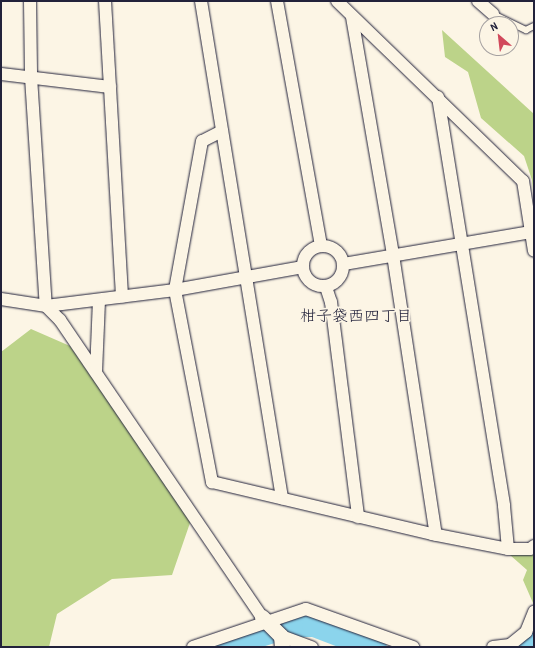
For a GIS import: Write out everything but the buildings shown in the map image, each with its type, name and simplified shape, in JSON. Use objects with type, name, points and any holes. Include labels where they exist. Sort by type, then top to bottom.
[{"type":"street","points":[[30,1],[30,77],[46,306],[60,320],[264,619],[281,641],[312,647]]},
{"type":"street","points":[[105,1],[122,297]]},
{"type":"street","points":[[201,1],[282,498]]},
{"type":"street","points":[[277,1],[320,246]]},
{"type":"street","points":[[337,1],[352,17],[438,96],[523,180],[534,250]]},
{"type":"street","points":[[478,1],[493,14]]},
{"type":"street","points":[[352,17],[393,255],[436,535]]},
{"type":"street","points":[[1,74],[110,87]]},
{"type":"street","points":[[438,96],[504,506],[508,549]]},
{"type":"street","points":[[222,131],[202,141],[175,290],[212,482],[436,535],[508,549],[530,549],[534,546]]},
{"type":"street","points":[[344,264],[531,232]]},
{"type":"street","points":[[320,246],[333,249],[342,258],[344,264],[337,281],[326,287],[319,286],[307,279],[303,267],[310,251],[320,246]]},
{"type":"street","points":[[1,299],[46,306],[175,290],[303,267]]},
{"type":"street","points":[[326,287],[331,302],[358,517]]},
{"type":"street","points":[[96,372],[99,300]]},
{"type":"street","points":[[192,647],[264,619],[306,609],[414,647]]},
{"type":"street","points":[[493,647],[510,645],[526,632],[534,612]]},
{"type":"lane","points":[[493,14],[526,30],[534,26]]},
{"type":"green space","points":[[442,30],[534,114],[534,203],[532,180],[524,156],[481,118],[468,72],[445,57]]},
{"type":"green space","points":[[31,329],[70,346],[191,520],[172,575],[112,579],[57,614],[49,647],[1,647],[1,352]]},
{"type":"green space","points":[[534,551],[533,603],[523,580],[527,570],[510,555]]},
{"type":"waterway","points":[[218,647],[292,624],[314,624],[374,647]]},
{"type":"waterway","points":[[529,647],[534,644]]},
{"type":"district","name":"柑子袋西四丁目","points":[[356,315]]}]
